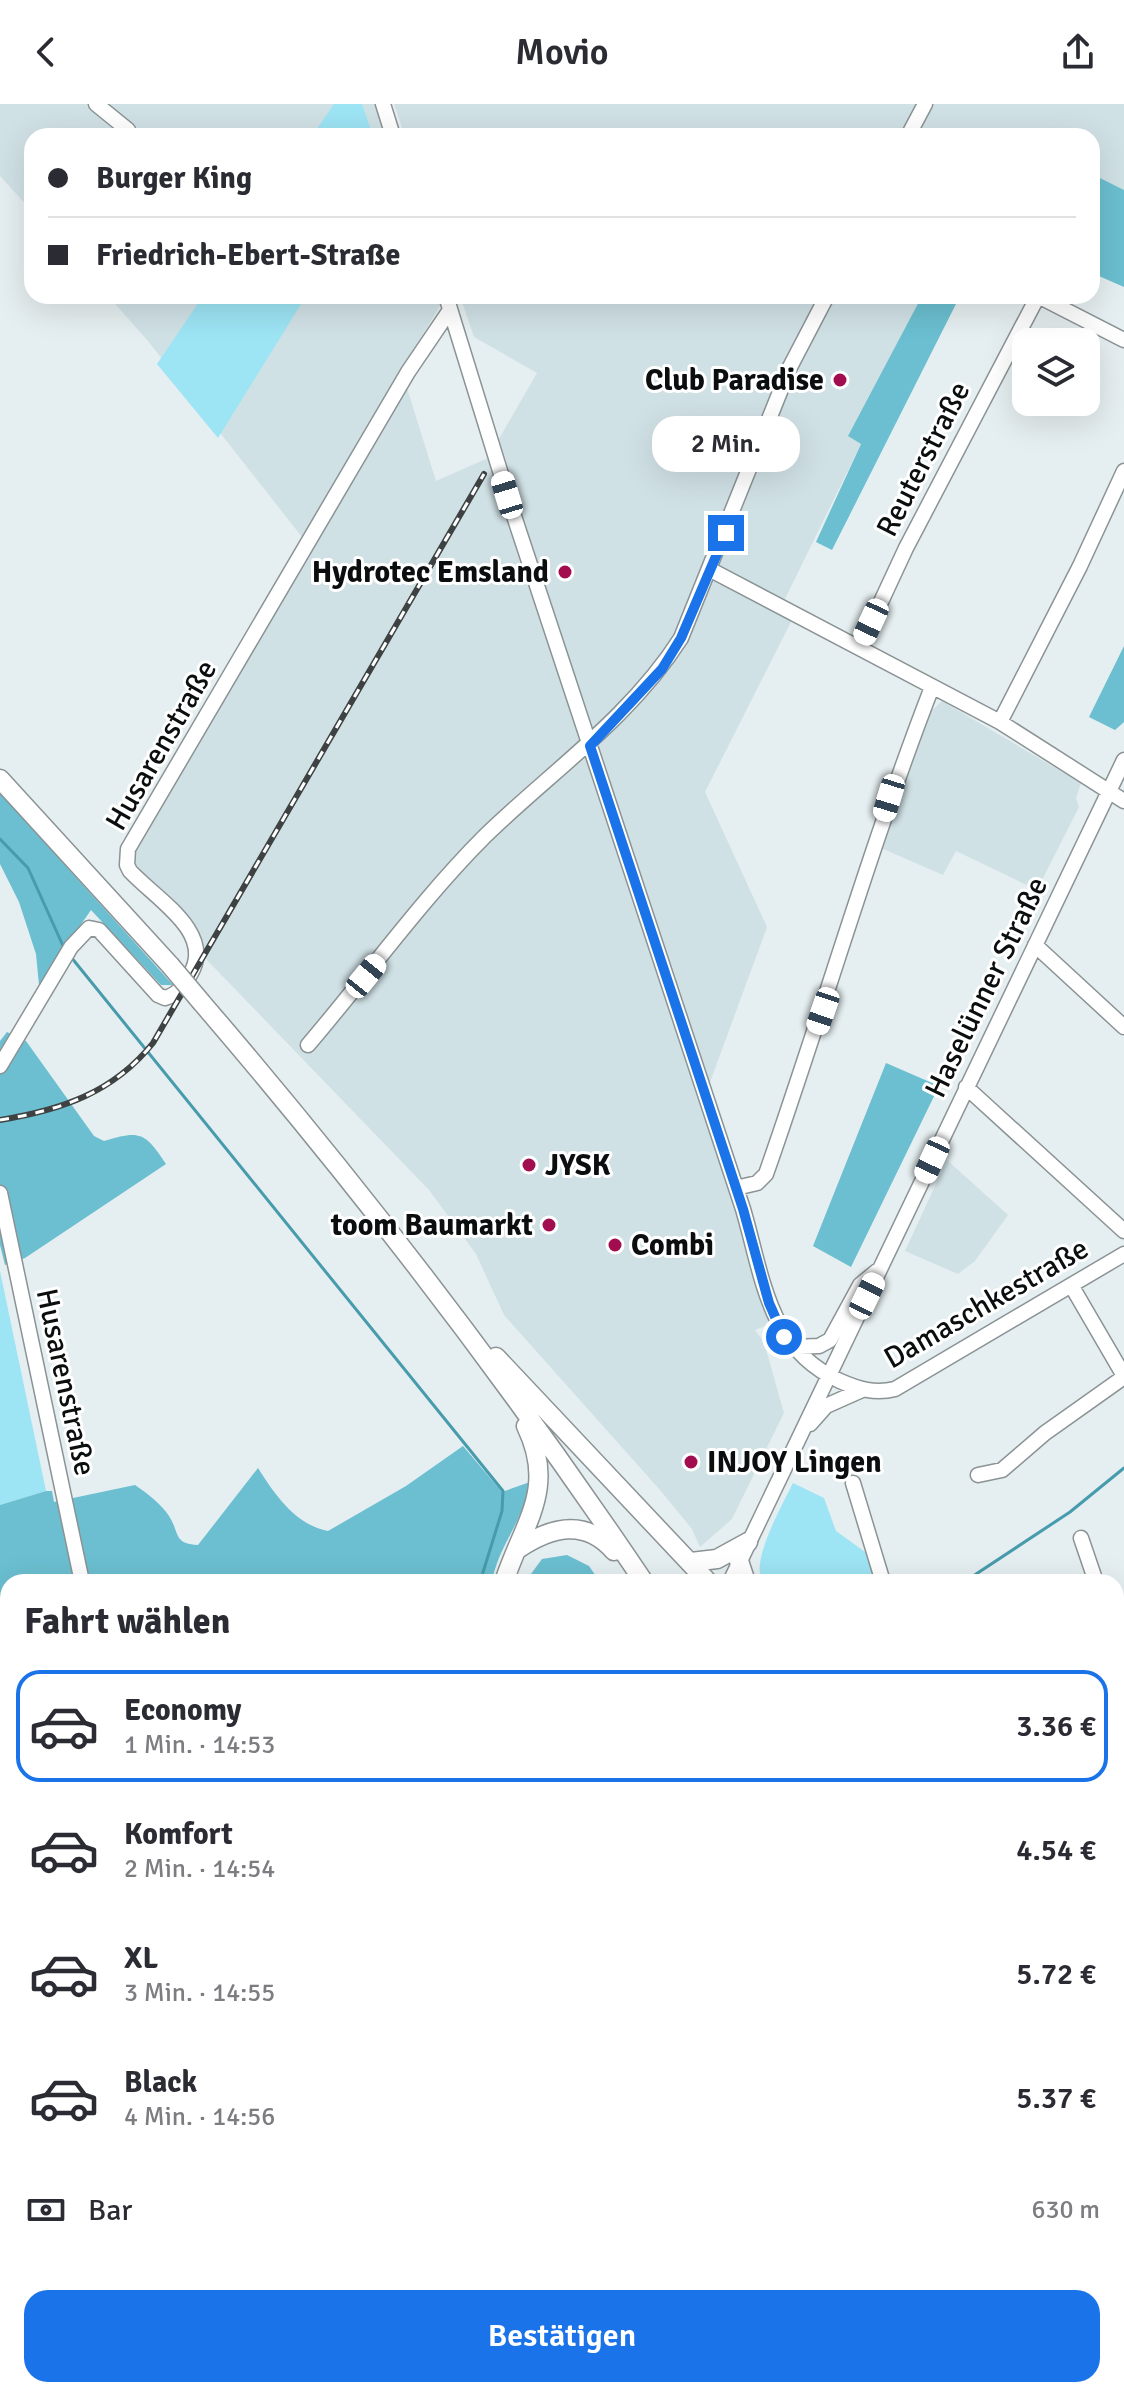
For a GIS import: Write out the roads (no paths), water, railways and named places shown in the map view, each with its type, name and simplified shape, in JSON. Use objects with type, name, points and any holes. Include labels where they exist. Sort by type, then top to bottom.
[{"type":"main road","points":[[0,779],[170,965],[292,1109],[515,1397],[637,1574]]},
{"type":"main road","points":[[446,1307],[701,1574]]},
{"type":"main road","points":[[507,1574],[534,1511],[539,1473],[534,1441],[515,1397]]},
{"type":"main road","points":[[518,1549],[551,1530],[581,1530],[606,1542],[636,1574]]},
{"type":"main road","points":[[691,1562],[717,1559],[748,1542]]},
{"type":"main road","points":[[739,1561],[743,1574]]},
{"type":"street","points":[[96,104],[126,128]]},
{"type":"street","points":[[383,104],[390,128]]},
{"type":"street","points":[[912,128],[925,104]]},
{"type":"street","name":"Husarenstraße","points":[[0,1066],[67,953],[91,927],[110,941],[158,995],[165,998],[181,990],[198,959],[199,947],[192,933],[130,871],[127,865],[128,849],[447,304]]},
{"type":"street","points":[[448,304],[736,1188],[769,1303],[784,1337],[792,1347],[825,1344],[860,1285],[880,1269]]},
{"type":"street","points":[[308,1045],[484,838],[590,746],[662,669],[681,638],[790,367],[823,304]]},
{"type":"street","name":"Reuterstraße","points":[[860,647],[913,534],[1034,304]]},
{"type":"street","points":[[1054,304],[1124,340]]},
{"type":"street","points":[[1000,722],[1080,566],[1124,471]]},
{"type":"street","points":[[709,569],[1000,722],[1124,801]]},
{"type":"street","points":[[736,1188],[757,1183],[766,1174],[823,1011],[889,798],[932,687]]},
{"type":"street","name":"Haselünner Straße","points":[[733,1574],[1124,760]]},
{"type":"street","points":[[1035,945],[1124,1027]]},
{"type":"street","points":[[966,1087],[1124,1231]]},
{"type":"street","name":"Husarenstraße","points":[[0,1193],[80,1574]]},
{"type":"street","name":"Damaschkestraße","points":[[792,1347],[828,1376],[862,1390],[882,1392],[895,1389],[1124,1254]]},
{"type":"street","points":[[978,1475],[1002,1470],[1045,1433],[1124,1376],[1071,1285]]},
{"type":"street","points":[[800,1436],[826,1406],[862,1390]]},
{"type":"street","points":[[853,1483],[881,1574]]},
{"type":"street","points":[[1081,1538],[1093,1574]]},
{"type":"waterway","points":[[0,839],[28,868],[64,948]]},
{"type":"waterway","points":[[71,957],[503,1491],[502,1511],[482,1574]]},
{"type":"waterway","points":[[976,1574],[1070,1512],[1124,1468]]},
{"type":"railway","points":[[0,1120],[44,1111],[103,1087],[121,1075],[153,1043],[484,474]]},
{"type":"place","name":"Club Paradise","points":[[840,380]]},
{"type":"place","name":"Hydrotec Emsland","points":[[565,572]]},
{"type":"place","name":"JYSK","points":[[529,1165]]},
{"type":"place","name":"toom Baumarkt","points":[[549,1225]]},
{"type":"place","name":"Combi","points":[[615,1245]]},
{"type":"place","name":"INJOY Lingen","points":[[691,1462]]}]
